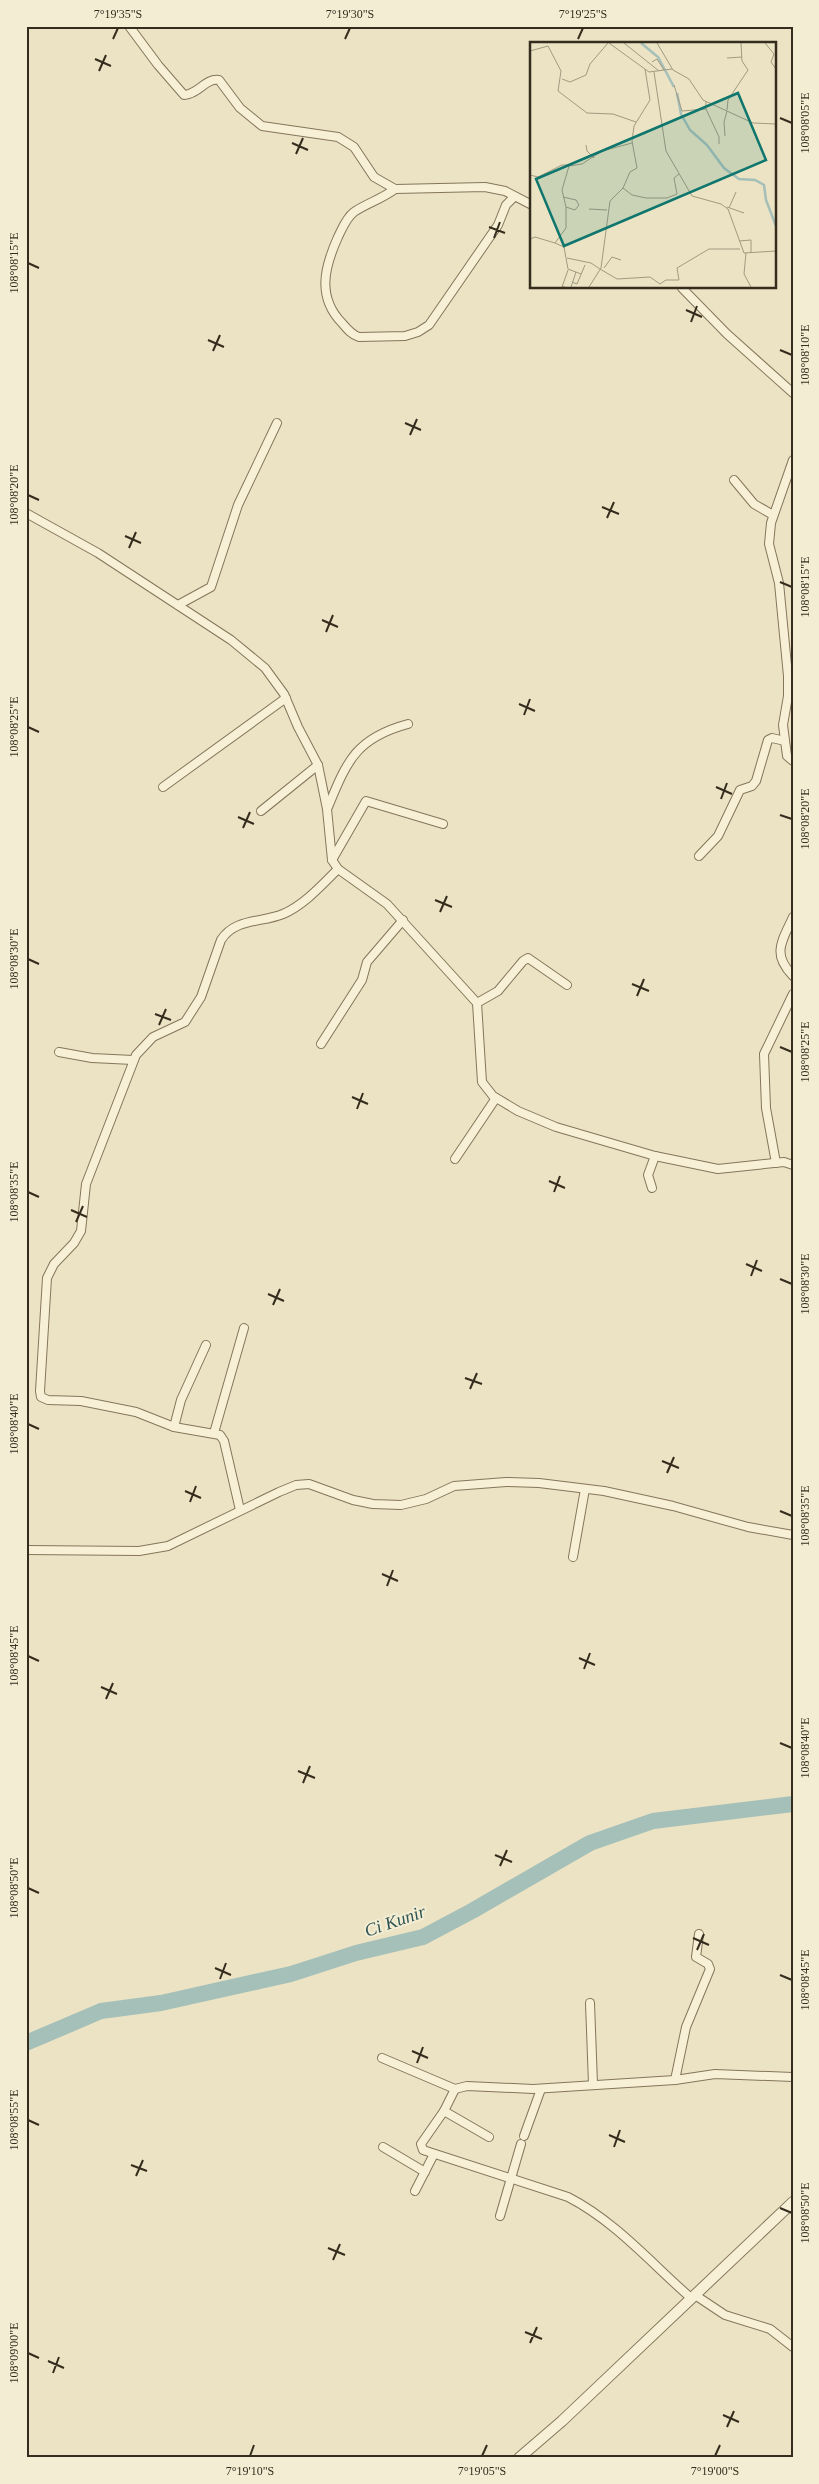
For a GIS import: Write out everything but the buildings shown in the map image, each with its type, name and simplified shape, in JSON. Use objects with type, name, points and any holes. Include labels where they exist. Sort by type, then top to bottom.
[{"type":"street","points":[[129,26],[158,65],[184,95],[197,92],[209,81],[219,80],[240,108],[262,126],[338,137],[354,147],[374,177],[394,189],[484,187],[505,191],[530,204]]},
{"type":"street","points":[[394,189],[384,198],[354,212],[344,225],[325,272],[326,292],[330,309],[359,338],[405,336],[418,332],[429,325],[498,225],[506,205],[514,196]]},
{"type":"street","points":[[683,289],[726,334],[793,393]]},
{"type":"street","points":[[178,605],[211,587],[238,505],[277,423]]},
{"type":"street","points":[[793,460],[774,515],[770,544],[779,583],[790,702],[783,725],[786,756],[793,761]]},
{"type":"street","points":[[734,480],[754,504],[774,515]]},
{"type":"street","points":[[26,513],[98,553],[178,605],[254,658],[265,668],[286,698],[298,727],[318,765],[327,809],[332,860],[338,870],[356,884],[376,894],[403,920],[477,1003],[482,1082],[496,1098],[518,1111],[556,1127],[655,1156],[718,1169],[784,1162],[793,1165]]},
{"type":"street","points":[[163,787],[286,698]]},
{"type":"street","points":[[327,809],[343,770],[357,749],[381,732],[408,724]]},
{"type":"street","points":[[699,856],[718,836],[742,789],[755,783],[768,740],[772,738],[785,742]]},
{"type":"street","points":[[261,811],[318,765]]},
{"type":"street","points":[[332,860],[366,801],[444,824]]},
{"type":"street","points":[[240,1510],[222,1437],[174,1427],[136,1412],[81,1401],[46,1400],[40,1393],[47,1278],[51,1268],[74,1243],[81,1231],[86,1184],[133,1060],[143,1045],[153,1037],[185,1022],[201,997],[221,940],[226,933],[233,927],[284,913],[306,899],[338,870]]},
{"type":"street","points":[[793,918],[780,953],[780,962],[793,976]]},
{"type":"street","points":[[321,1044],[362,980],[367,962],[403,920]]},
{"type":"street","points":[[477,1003],[498,991],[523,961],[528,958],[533,959],[567,985]]},
{"type":"street","points":[[776,1163],[766,1108],[764,1054],[793,994]]},
{"type":"street","points":[[59,1052],[92,1058],[133,1060]]},
{"type":"street","points":[[455,1159],[496,1098]]},
{"type":"street","points":[[652,1188],[648,1175],[655,1156]]},
{"type":"street","points":[[214,1434],[244,1328]]},
{"type":"street","points":[[174,1427],[182,1400],[206,1345]]},
{"type":"street","points":[[26,1550],[139,1551],[168,1546],[240,1510],[296,1485],[309,1484],[353,1500],[373,1504],[401,1505],[426,1499],[454,1486],[475,1483],[506,1482],[585,1489],[673,1506],[748,1527],[793,1535]]},
{"type":"street","points":[[573,1557],[585,1489]]},
{"type":"street","points":[[675,2080],[686,2027],[710,1969],[708,1964],[696,1957],[699,1934]]},
{"type":"street","points":[[590,2003],[593,2084]]},
{"type":"street","points":[[382,2058],[455,2089],[467,2086],[540,2089],[675,2080],[715,2074],[793,2078]]},
{"type":"street","points":[[455,2089],[444,2111],[421,2144],[423,2150],[568,2197],[592,2210],[693,2297],[725,2314],[770,2329],[793,2347]]},
{"type":"street","points":[[500,2216],[510,2178],[540,2089]]},
{"type":"street","points":[[444,2111],[489,2137]]},
{"type":"street","points":[[383,2147],[425,2172]]},
{"type":"street","points":[[415,2191],[434,2154]]},
{"type":"street","points":[[519,2458],[562,2422],[793,2202]]},
{"type":"waterway","name":"Ci Kunir","points":[[26,2043],[101,2011],[161,2003],[291,1974],[356,1953],[423,1937],[590,1843],[653,1821],[793,1804]]}]
